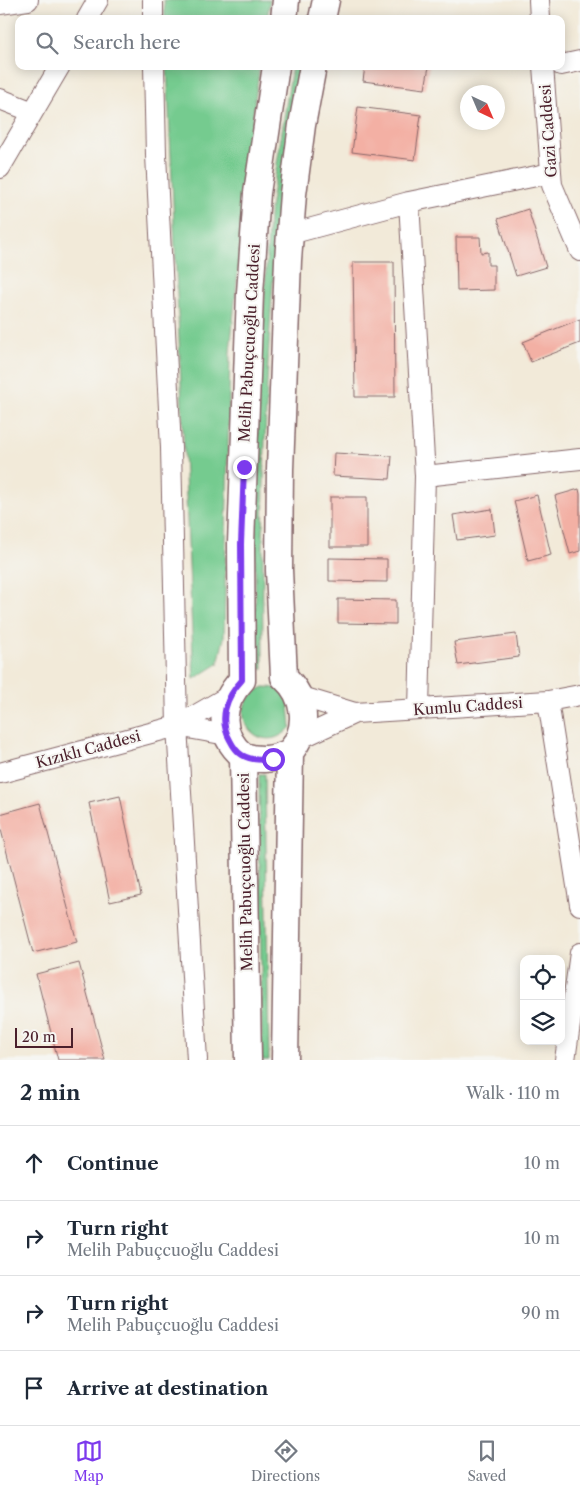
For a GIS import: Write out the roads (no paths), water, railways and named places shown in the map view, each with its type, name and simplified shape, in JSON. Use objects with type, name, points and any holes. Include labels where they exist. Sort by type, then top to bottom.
[{"type":"main road","points":[[284,15],[286,0]]},
{"type":"main road","points":[[323,15],[326,0]]},
{"type":"main road","name":"Melih Pabuçcuoğlu Caddesi","points":[[248,1060],[243,756],[236,750],[227,735],[224,712],[235,688],[250,293],[257,193],[275,70]]},
{"type":"main road","points":[[285,1060],[294,746],[302,730],[304,716],[291,686],[279,570],[280,469],[293,194],[302,125],[312,70]]},
{"type":"main road","points":[[235,688],[257,674],[267,674],[291,686]]},
{"type":"main road","points":[[243,756],[263,760],[279,757],[294,746]]},
{"type":"street","points":[[0,4],[28,0]]},
{"type":"street","points":[[89,15],[98,0]]},
{"type":"street","points":[[153,0],[153,15]]},
{"type":"street","points":[[539,0],[540,15]]},
{"type":"street","points":[[565,64],[580,61]]},
{"type":"street","points":[[0,168],[58,70]]},
{"type":"street","points":[[154,70],[156,155],[170,448],[177,726],[197,1060]]},
{"type":"street","name":"Gazi Caddesi","points":[[550,70],[552,185],[580,251]]},
{"type":"street","points":[[0,99],[34,112]]},
{"type":"street","points":[[290,234],[409,202],[551,173]]},
{"type":"street","points":[[409,202],[425,476],[419,709]]},
{"type":"street","points":[[425,476],[580,459]]},
{"type":"street","points":[[291,686],[355,713]]},
{"type":"street","points":[[177,726],[235,688]]},
{"type":"street","name":"Kumlu Caddesi","points":[[355,713],[548,701],[580,694]]},
{"type":"street","points":[[548,701],[580,905]]},
{"type":"street","points":[[294,746],[355,713]]},
{"type":"street","points":[[177,726],[227,735]]},
{"type":"street","name":"Kızıklı Caddesi","points":[[0,773],[177,726]]},
{"type":"street","points":[[565,1060],[580,953]]}]
